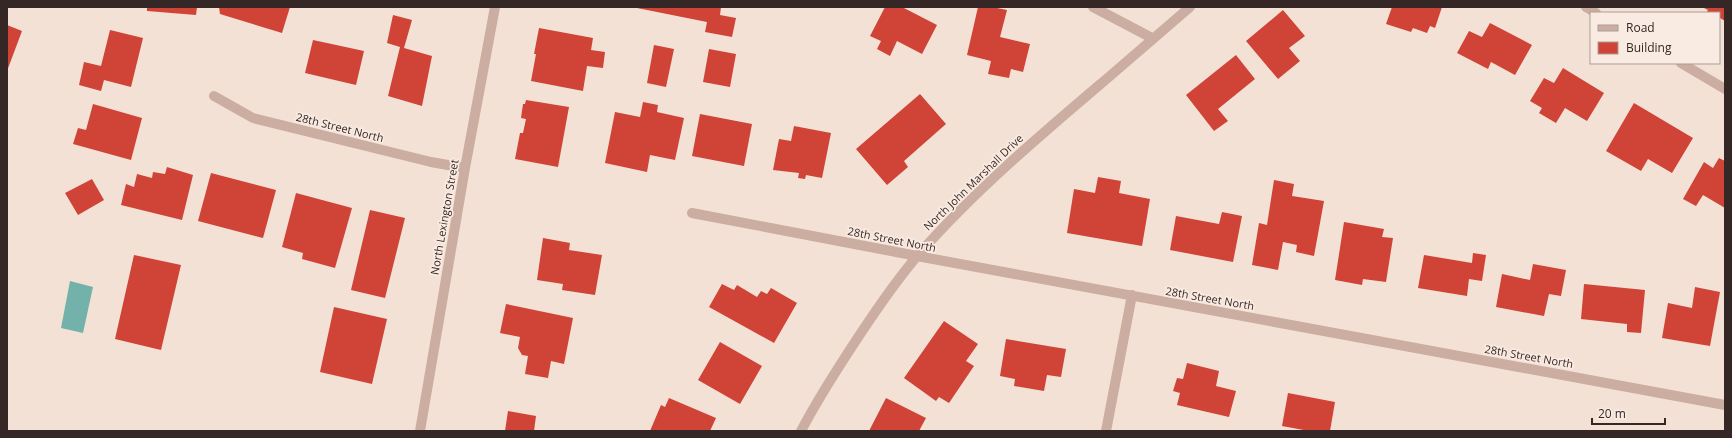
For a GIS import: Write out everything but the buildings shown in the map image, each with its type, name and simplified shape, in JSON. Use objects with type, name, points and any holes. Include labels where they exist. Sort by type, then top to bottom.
[{"type":"street","name":"North Lexington Street","points":[[420,431],[465,168],[495,7]]},
{"type":"street","points":[[1092,7],[1152,38]]},
{"type":"street","name":"North John Marshall Drive","points":[[801,431],[844,356],[893,286],[917,256],[991,178],[1152,38],[1190,7]]},
{"type":"street","points":[[1683,64],[1725,89]]},
{"type":"street","name":"28th Street North","points":[[214,96],[253,118],[431,162],[465,168]]},
{"type":"street","name":"28th Street North","points":[[692,213],[1725,405]]},
{"type":"street","points":[[1106,431],[1132,295]]},
{"type":"water","points":[[70,281],[93,287],[83,333],[61,328]]}]
